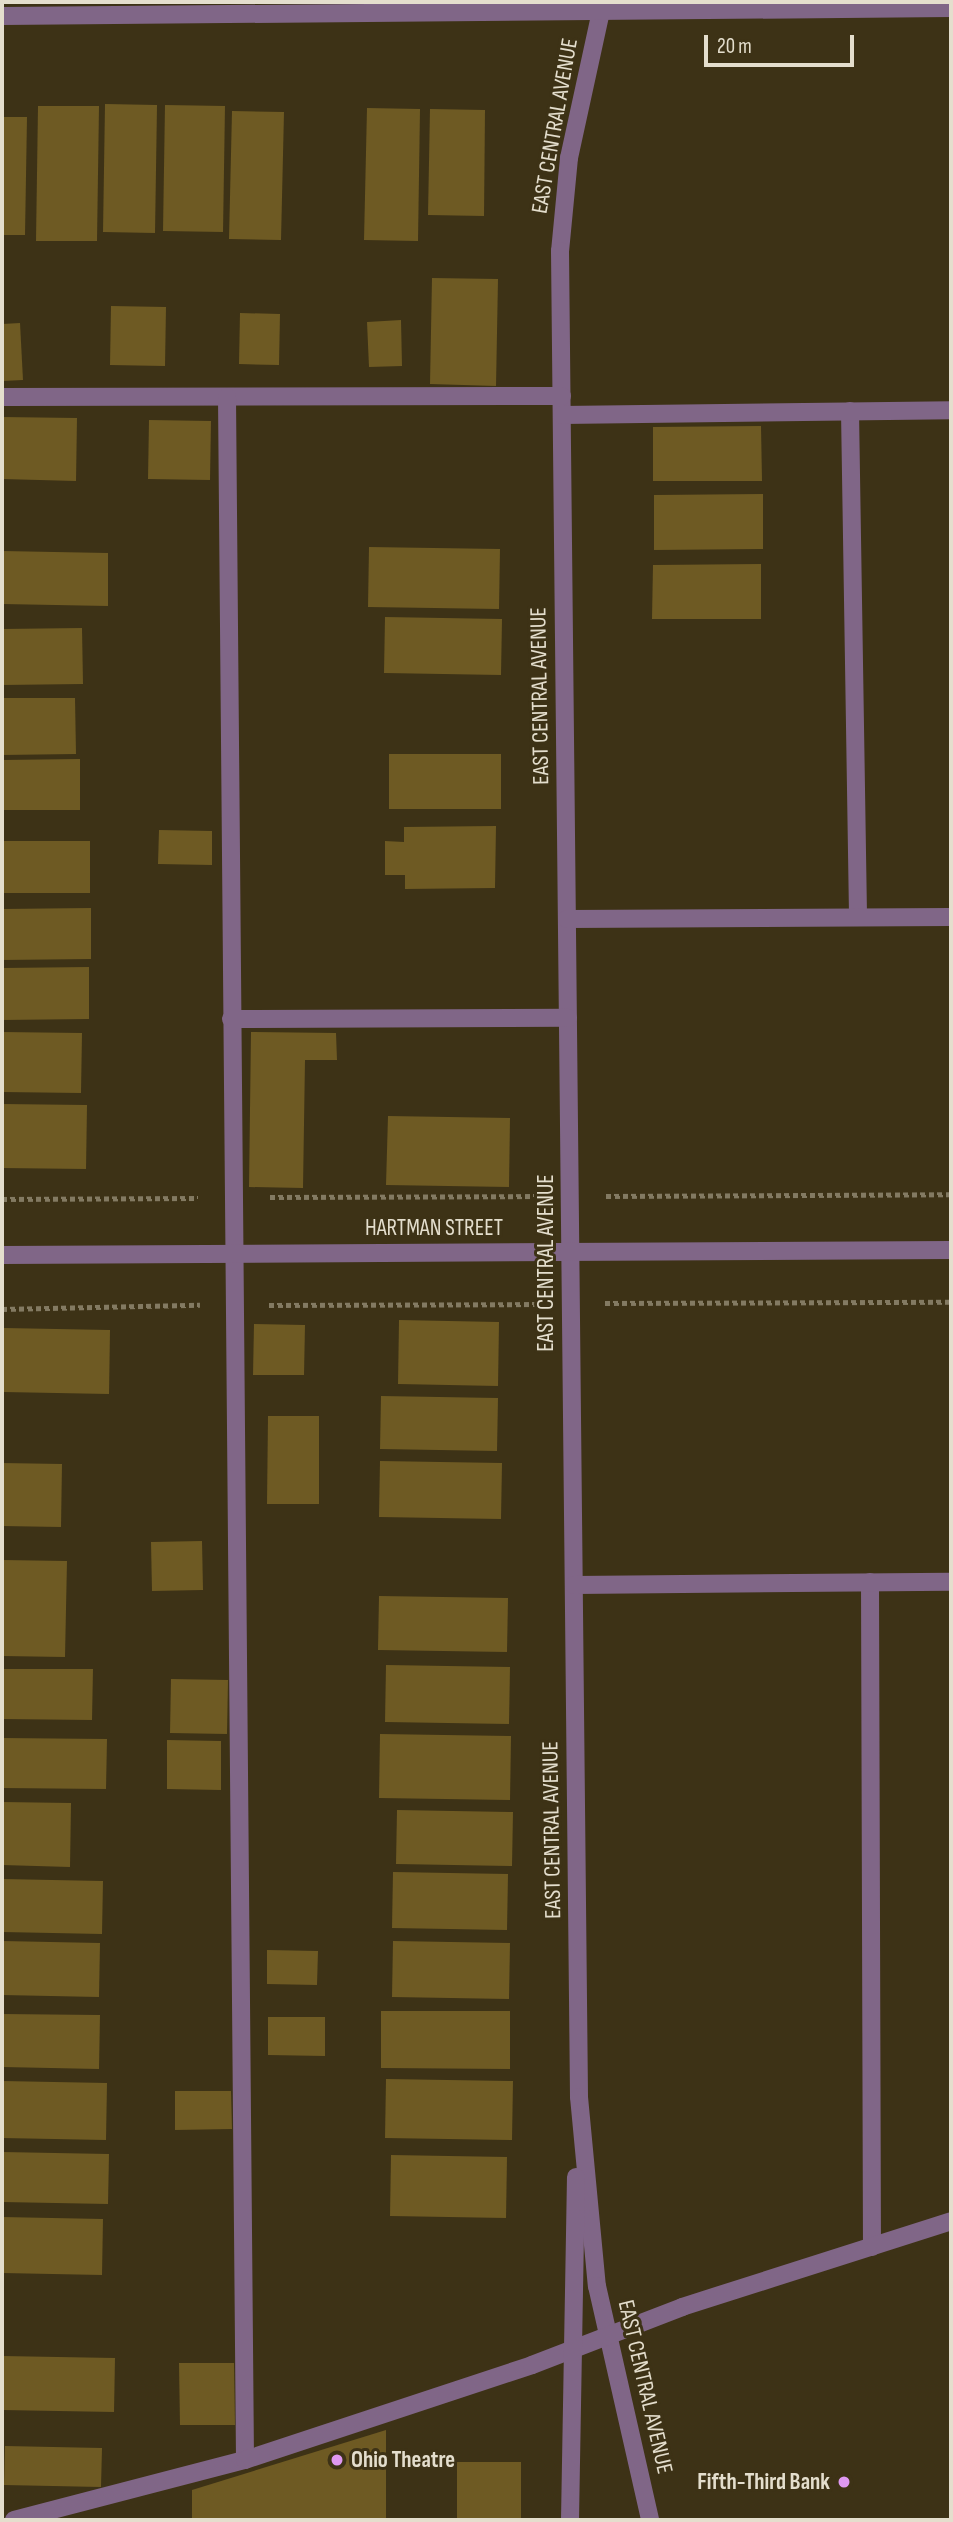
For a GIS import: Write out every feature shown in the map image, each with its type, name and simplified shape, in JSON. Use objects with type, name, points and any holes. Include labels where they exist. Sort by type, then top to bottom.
[{"type":"street","points":[[2,16],[602,7],[951,9]]},
{"type":"street","name":"EAST CENTRAL AVENUE","points":[[602,7],[579,106],[563,207],[562,415],[579,2058],[581,2145],[607,2336],[650,2520]]},
{"type":"street","points":[[2,397],[562,396]]},
{"type":"street","points":[[227,397],[245,2460]]},
{"type":"street","points":[[562,415],[951,410]]},
{"type":"street","points":[[850,411],[858,917]]},
{"type":"street","points":[[567,919],[951,917]]},
{"type":"street","points":[[231,1019],[568,1018]]},
{"type":"street","name":"HARTMAN STREET","points":[[2,1255],[951,1250]]},
{"type":"street","points":[[870,1582],[872,2247]]},
{"type":"street","points":[[575,1586],[951,1582]]},
{"type":"street","points":[[570,2520],[571,2350],[579,2058]]},
{"type":"street","points":[[14,2520],[245,2460],[951,2221]]},
{"type":"path","points":[[2,1199],[951,1194]]},
{"type":"path","points":[[2,1309],[233,1305],[951,1302]]},
{"type":"building","points":[[105,104],[157,105],[155,233],[103,232]]},
{"type":"building","points":[[165,105],[225,106],[223,232],[163,231]]},
{"type":"building","points":[[38,106],[99,106],[97,241],[36,241]]},
{"type":"building","points":[[367,108],[420,109],[418,241],[364,240]]},
{"type":"building","points":[[430,109],[485,110],[484,216],[428,215]]},
{"type":"building","points":[[232,111],[284,112],[281,240],[229,239]]},
{"type":"building","points":[[2,117],[27,117],[25,235],[2,235]]},
{"type":"building","points":[[432,278],[498,279],[496,386],[430,384]]},
{"type":"building","points":[[111,306],[166,307],[165,366],[110,365]]},
{"type":"building","points":[[240,313],[280,314],[279,365],[239,364]]},
{"type":"building","points":[[401,320],[402,366],[369,367],[367,322]]},
{"type":"building","points":[[20,323],[23,380],[2,381],[2,324]]},
{"type":"building","points":[[2,417],[77,418],[76,481],[2,479]]},
{"type":"building","points":[[149,420],[211,421],[210,480],[148,479]]},
{"type":"building","points":[[761,426],[762,481],[653,481],[653,427]]},
{"type":"building","points":[[763,494],[763,549],[654,550],[654,495]]},
{"type":"building","points":[[369,547],[500,549],[499,609],[368,607]]},
{"type":"building","points":[[2,551],[108,553],[108,606],[2,604]]},
{"type":"building","points":[[761,564],[761,619],[652,619],[653,565]]},
{"type":"building","points":[[385,617],[502,619],[501,675],[384,673]]},
{"type":"building","points":[[82,628],[83,684],[2,685],[2,629]]},
{"type":"building","points":[[2,698],[75,698],[76,754],[2,755]]},
{"type":"building","points":[[389,754],[501,754],[501,809],[389,809]]},
{"type":"building","points":[[80,759],[80,810],[2,810],[2,760]]},
{"type":"building","points":[[496,826],[495,888],[405,889],[405,875],[385,875],[385,841],[404,842],[404,827]]},
{"type":"building","points":[[159,830],[212,831],[212,865],[158,864]]},
{"type":"building","points":[[2,841],[90,841],[90,893],[2,893]]},
{"type":"building","points":[[91,908],[91,959],[2,960],[2,909]]},
{"type":"building","points":[[89,967],[89,1019],[2,1020],[2,968]]},
{"type":"building","points":[[2,1032],[82,1033],[81,1093],[2,1092]]},
{"type":"building","points":[[251,1032],[336,1033],[337,1060],[305,1060],[303,1188],[249,1187]]},
{"type":"building","points":[[2,1104],[87,1105],[86,1169],[2,1168]]},
{"type":"building","points":[[388,1116],[510,1118],[509,1187],[386,1185]]},
{"type":"building","points":[[399,1320],[499,1322],[498,1386],[398,1384]]},
{"type":"building","points":[[254,1324],[305,1325],[304,1375],[253,1375]]},
{"type":"building","points":[[4,1328],[110,1330],[109,1394],[3,1392]]},
{"type":"building","points":[[381,1396],[498,1398],[497,1451],[380,1449]]},
{"type":"building","points":[[268,1416],[319,1416],[319,1504],[267,1504]]},
{"type":"building","points":[[380,1461],[502,1463],[501,1519],[379,1517]]},
{"type":"building","points":[[2,1463],[62,1464],[61,1527],[2,1526]]},
{"type":"building","points":[[202,1541],[203,1590],[152,1591],[151,1542]]},
{"type":"building","points":[[2,1560],[67,1561],[65,1657],[2,1656]]},
{"type":"building","points":[[379,1596],[508,1598],[507,1652],[378,1650]]},
{"type":"building","points":[[386,1665],[510,1667],[509,1724],[385,1722]]},
{"type":"building","points":[[2,1669],[93,1669],[92,1720],[2,1719]]},
{"type":"building","points":[[171,1679],[228,1680],[227,1734],[170,1733]]},
{"type":"building","points":[[380,1734],[511,1736],[510,1800],[379,1798]]},
{"type":"building","points":[[2,1738],[107,1739],[106,1789],[2,1788]]},
{"type":"building","points":[[167,1740],[221,1741],[221,1790],[167,1789]]},
{"type":"building","points":[[2,1802],[71,1803],[70,1867],[2,1865]]},
{"type":"building","points":[[397,1810],[513,1812],[512,1866],[396,1864]]},
{"type":"building","points":[[393,1872],[508,1874],[507,1930],[392,1928]]},
{"type":"building","points":[[2,1879],[103,1881],[102,1934],[2,1932]]},
{"type":"building","points":[[2,1941],[100,1943],[99,1997],[2,1995]]},
{"type":"building","points":[[393,1941],[510,1943],[509,1999],[392,1997]]},
{"type":"building","points":[[267,1950],[318,1951],[317,1985],[267,1984]]},
{"type":"building","points":[[381,2011],[510,2011],[510,2069],[381,2068]]},
{"type":"building","points":[[2,2014],[100,2015],[99,2069],[2,2067]]},
{"type":"building","points":[[268,2017],[325,2017],[325,2056],[268,2055]]},
{"type":"building","points":[[386,2079],[513,2081],[512,2140],[385,2138]]},
{"type":"building","points":[[2,2081],[107,2083],[106,2140],[2,2138]]},
{"type":"building","points":[[175,2091],[231,2091],[232,2129],[175,2130]]},
{"type":"building","points":[[2,2152],[109,2154],[108,2204],[2,2202]]},
{"type":"building","points":[[391,2155],[507,2157],[506,2218],[390,2216]]},
{"type":"building","points":[[2,2217],[103,2219],[102,2275],[2,2273]]},
{"type":"building","points":[[2,2356],[115,2358],[114,2412],[2,2410]]},
{"type":"building","points":[[179,2363],[234,2363],[235,2425],[180,2425]]},
{"type":"building","name":"Ohio Theatre","points":[[386,2430],[386,2520],[192,2520],[192,2490]]},
{"type":"building","points":[[5,2446],[102,2448],[101,2487],[4,2485]]},
{"type":"building","points":[[457,2462],[521,2462],[521,2520],[457,2520]]},
{"type":"place","name":"Ohio Theatre","points":[[337,2460]]},
{"type":"place","name":"Fifth-Third Bank","points":[[844,2482]]}]
